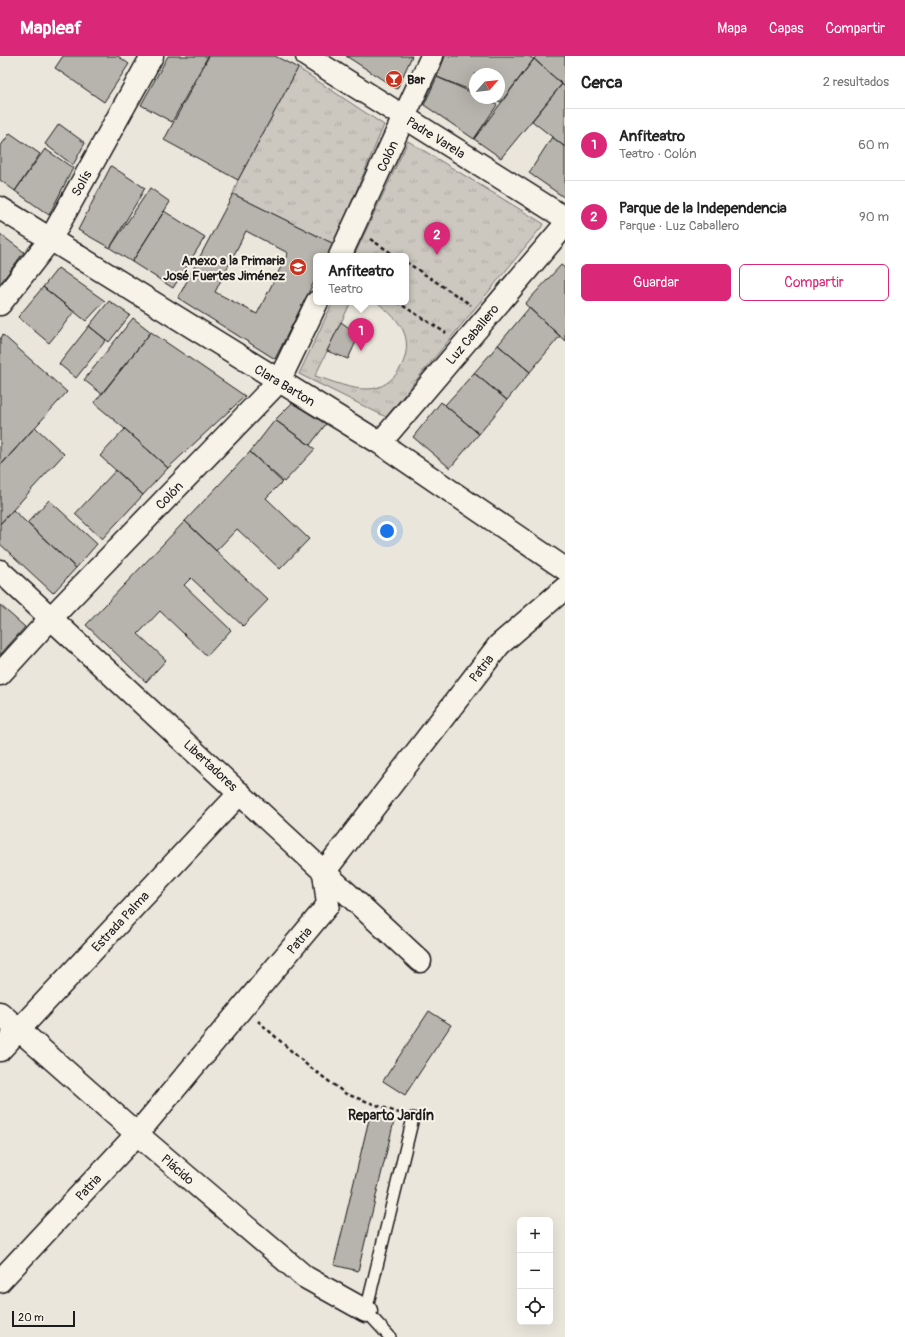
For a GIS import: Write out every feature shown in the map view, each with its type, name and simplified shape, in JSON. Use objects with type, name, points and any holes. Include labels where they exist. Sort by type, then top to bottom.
[{"type":"street","name":"Solís","points":[[0,304],[50,240],[152,56]]},
{"type":"street","name":"Padre Varela","points":[[307,56],[565,218]]},
{"type":"street","name":"Colón","points":[[341,253],[432,56]]},
{"type":"street","name":"Clara Barton","points":[[0,208],[279,382],[380,443],[565,569]]},
{"type":"street","name":"Luz Caballero","points":[[380,443],[565,225]]},
{"type":"street","name":"Colón","points":[[0,674],[51,618],[279,382],[316,305]]},
{"type":"street","name":"Libertadores","points":[[0,571],[420,961]]},
{"type":"street","name":"Patria","points":[[0,1281],[137,1134],[328,905],[324,872],[499,645],[565,588]]},
{"type":"street","name":"Estrada Palma","points":[[0,1050],[240,793]]},
{"type":"street","name":"Plácido","points":[[0,1013],[137,1134],[305,1277],[366,1311]]},
{"type":"lane","points":[[390,1337],[366,1311],[413,1118]]},
{"type":"path","points":[[353,227],[392,253]]},
{"type":"path","points":[[409,264],[488,316]]},
{"type":"path","points":[[402,305],[463,344]]},
{"type":"path","points":[[243,1007],[307,1065],[346,1094],[413,1118]]},
{"type":"green space","points":[[298,68],[384,125],[334,244],[233,194],[238,180]]},
{"type":"green space","points":[[408,141],[544,224],[386,417],[299,374],[332,305],[350,305],[315,376],[348,387],[369,389],[378,387],[393,378],[403,362],[406,353],[406,344],[403,330],[393,317],[380,305],[409,305],[409,253],[355,253]]},
{"type":"building","points":[[63,56],[118,56],[129,64],[104,102],[55,68]]},
{"type":"building","points":[[168,56],[208,56],[172,122],[141,105]]},
{"type":"building","points":[[209,56],[275,56],[298,68],[238,180],[164,140]]},
{"type":"building","points":[[346,56],[412,56],[397,89]]},
{"type":"building","points":[[445,56],[528,56],[534,59],[505,97],[505,68],[469,68],[469,90],[437,77]]},
{"type":"building","points":[[536,56],[565,56],[565,87],[534,59]]},
{"type":"building","points":[[534,59],[562,84],[501,158],[474,139],[500,104],[505,104],[505,98]]},
{"type":"building","points":[[437,77],[469,91],[469,104],[497,105],[474,139],[424,105]]},
{"type":"building","points":[[562,84],[565,87],[565,147],[532,121]]},
{"type":"building","points":[[59,124],[85,143],[73,165],[45,144]]},
{"type":"building","points":[[10,133],[40,154],[15,191],[0,180],[0,147]]},
{"type":"building","points":[[552,137],[565,147],[565,198],[529,173]]},
{"type":"building","points":[[45,149],[73,168],[49,215],[15,191]]},
{"type":"building","points":[[111,166],[145,188],[110,248],[78,230]]},
{"type":"building","points":[[150,188],[170,202],[132,262],[110,248]]},
{"type":"building","name":"Anexo a la Primaria José Fuertes Jiménez","points":[[233,194],[334,244],[329,253],[313,253],[313,284],[275,359],[178,298]],"holes":[[[246,231],[288,253],[257,314],[215,292]]]},
{"type":"building","points":[[164,211],[205,237],[173,288],[132,262]]},
{"type":"building","points":[[0,234],[24,252],[0,284]]},
{"type":"building","points":[[561,265],[565,268],[565,341],[525,304]]},
{"type":"building","points":[[58,268],[105,301],[86,321],[43,287]]},
{"type":"building","points":[[43,287],[74,312],[49,343],[18,317]]},
{"type":"building","points":[[109,301],[130,315],[109,342],[89,326]]},
{"type":"building","points":[[529,308],[560,336],[530,372],[498,345]]},
{"type":"building","points":[[133,318],[151,332],[102,394],[84,380]]},
{"type":"building","points":[[341,322],[359,335],[348,359],[327,351]]},
{"type":"building","points":[[89,326],[106,340],[76,378],[59,364]]},
{"type":"building","points":[[151,332],[245,396],[168,468],[94,403]]},
{"type":"building","points":[[3,335],[67,392],[0,466],[0,339]]},
{"type":"building","points":[[498,345],[530,372],[507,400],[474,373]]},
{"type":"building","points":[[474,373],[507,400],[479,434],[445,405]]},
{"type":"building","points":[[441,402],[479,434],[450,468],[413,437]]},
{"type":"building","points":[[292,403],[326,424],[310,445],[275,420]]},
{"type":"building","points":[[275,420],[315,449],[284,482],[250,452]]},
{"type":"building","points":[[35,427],[64,454],[0,524],[0,466]]},
{"type":"building","points":[[125,429],[168,468],[143,495],[100,456]]},
{"type":"building","points":[[250,452],[282,482],[266,498],[309,539],[280,569],[237,529],[216,551],[185,521]]},
{"type":"building","points":[[116,470],[143,495],[102,539],[75,514]]},
{"type":"building","points":[[49,500],[97,544],[76,568],[27,523]]},
{"type":"building","points":[[13,510],[76,568],[53,593],[0,544],[0,524]]},
{"type":"building","points":[[185,521],[268,600],[243,626],[191,578],[184,585],[231,630],[207,656],[160,611],[138,634],[166,660],[146,682],[86,625]]},
{"type":"building","points":[[0,605],[25,627],[0,655]]},
{"type":"building","points":[[429,1011],[451,1025],[405,1095],[383,1081]]},
{"type":"building","points":[[370,1115],[394,1121],[358,1271],[334,1265]]},
{"type":"place","name":"Bar","points":[[394,79]]},
{"type":"place","name":"Parque de la Independencia","points":[[437,255]]},
{"type":"place","name":"Anexo a la Primaria José Fuertes Jiménez","points":[[298,267]]},
{"type":"place","name":"Anfiteatro","points":[[361,351]]},
{"type":"district","name":"Reparto Jardín","points":[[391,1115]]}]
